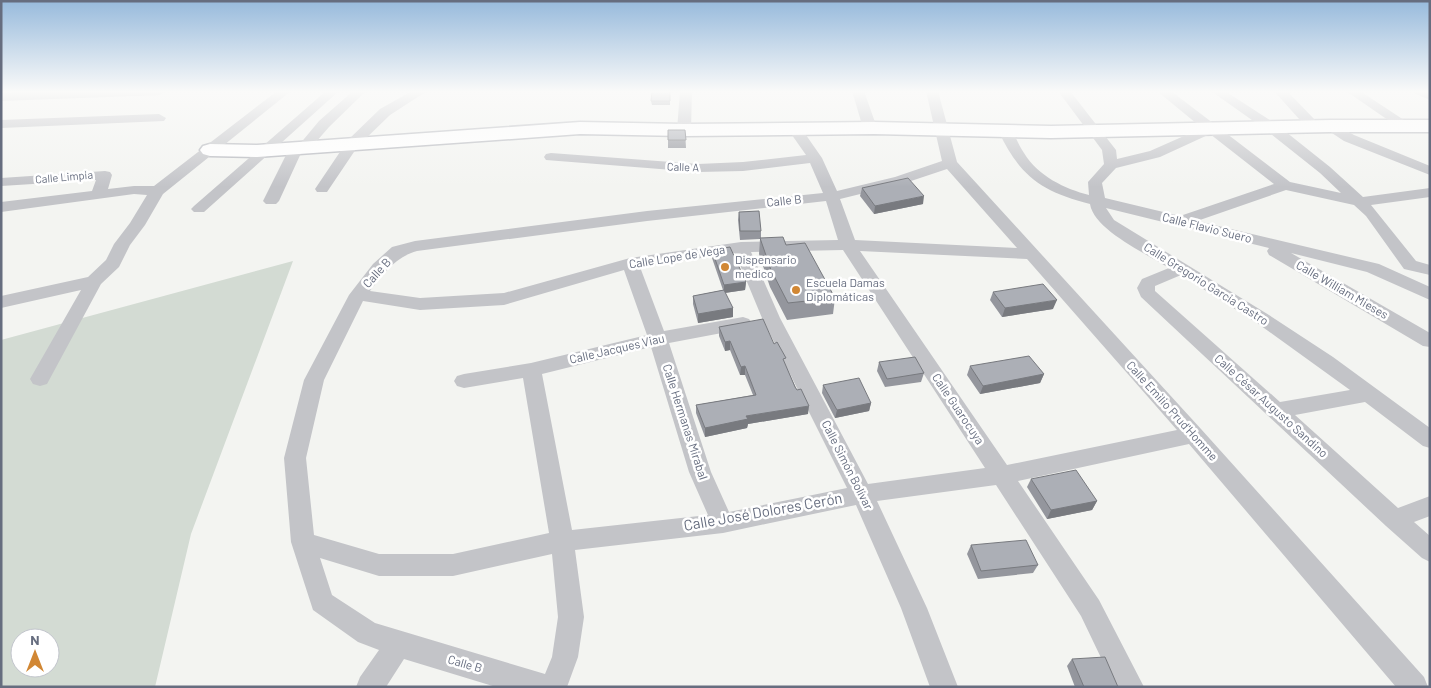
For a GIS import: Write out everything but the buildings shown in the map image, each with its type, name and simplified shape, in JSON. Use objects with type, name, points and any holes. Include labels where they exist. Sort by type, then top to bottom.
[{"type":"main road","points":[[210,150],[267,150],[580,128],[684,130],[870,128],[1006,132],[1322,126],[1430,126]]},
{"type":"street","points":[[1,124],[25,123]]},
{"type":"street","points":[[40,379],[94,281],[113,262],[122,244],[137,225],[157,191],[244,123]]},
{"type":"street","points":[[200,209],[297,123]]},
{"type":"street","points":[[271,201],[300,148],[325,123]]},
{"type":"street","points":[[322,189],[353,143],[374,123]]},
{"type":"street","points":[[684,123],[684,130]]},
{"type":"street","points":[[868,123],[870,128]]},
{"type":"street","points":[[939,123],[940,129]]},
{"type":"street","points":[[1088,123],[1109,150],[1111,165],[1154,154],[1210,129]]},
{"type":"street","points":[[1203,123],[1285,185],[1360,202],[1430,192]]},
{"type":"street","points":[[1265,123],[1325,170],[1371,212],[1410,265],[1430,270]]},
{"type":"street","points":[[1319,123],[1349,138],[1430,171]]},
{"type":"street","points":[[1402,123],[1406,126]]},
{"type":"street","name":"Calle Guarocuya","points":[[794,128],[815,158],[833,196],[848,245],[1090,608],[1130,687]]},
{"type":"street","name":"Calle Emilio Prud'Homme","points":[[940,129],[950,163],[1194,435],[1414,687]]},
{"type":"street","name":"Calle Flavio Suero","points":[[1006,132],[1023,164],[1044,181],[1068,194],[1373,268],[1430,294]]},
{"type":"street","name":"Calle A","points":[[551,157],[665,166],[720,168],[815,158]]},
{"type":"street","name":"Calle B","points":[[542,687],[367,633],[322,602],[303,542],[295,458],[314,380],[358,295],[379,268],[398,251],[415,246],[647,216],[833,196],[900,180],[950,163]]},
{"type":"street","name":"Calle Gregorio García Castro","points":[[1111,165],[1095,182],[1099,211],[1108,223],[1263,319],[1430,440]]},
{"type":"street","name":"Calle Limpia","points":[[1,182],[105,175],[98,195]]},
{"type":"street","points":[[1181,221],[1285,185]]},
{"type":"street","points":[[1,207],[134,190],[157,191]]},
{"type":"street","name":"Calle William Mieses","points":[[1254,240],[1430,341]]},
{"type":"street","name":"Calle Lope de Vega","points":[[358,295],[420,304],[504,299],[630,263],[741,247],[848,245],[1031,254]]},
{"type":"street","name":"Calle Simón Bolívar","points":[[741,247],[772,318],[862,494],[914,608],[944,687]]},
{"type":"street","name":"Calle Hermanas Mirabal","points":[[630,263],[658,339],[700,472],[723,523]]},
{"type":"street","points":[[1373,268],[1394,270],[1408,268],[1410,265]]},
{"type":"street","name":"Calle César Augusto Sandino","points":[[1181,269],[1148,283],[1146,288],[1147,294],[1430,551]]},
{"type":"street","points":[[1,302],[94,281]]},
{"type":"street","name":"Calle Jacques Viau","points":[[464,381],[531,370],[658,339],[772,318]]},
{"type":"street","points":[[531,370],[562,541],[571,617],[566,657],[553,687]]},
{"type":"street","points":[[1275,411],[1369,394]]},
{"type":"street","name":"Calle José Dolores Cerón","points":[[303,542],[379,566],[453,565],[562,541],[723,523],[862,494],[1002,475],[1194,435]]},
{"type":"street","points":[[1394,518],[1430,506]]},
{"type":"street","points":[[370,687],[398,644]]},
{"type":"shaded area","points":[[293,261],[191,534],[155,687],[1,687],[1,340]]},
{"type":"place","name":"Dispensario medico","points":[[725,267]]},
{"type":"place","name":"Escuela Damas Diplomáticas","points":[[796,290]]}]
